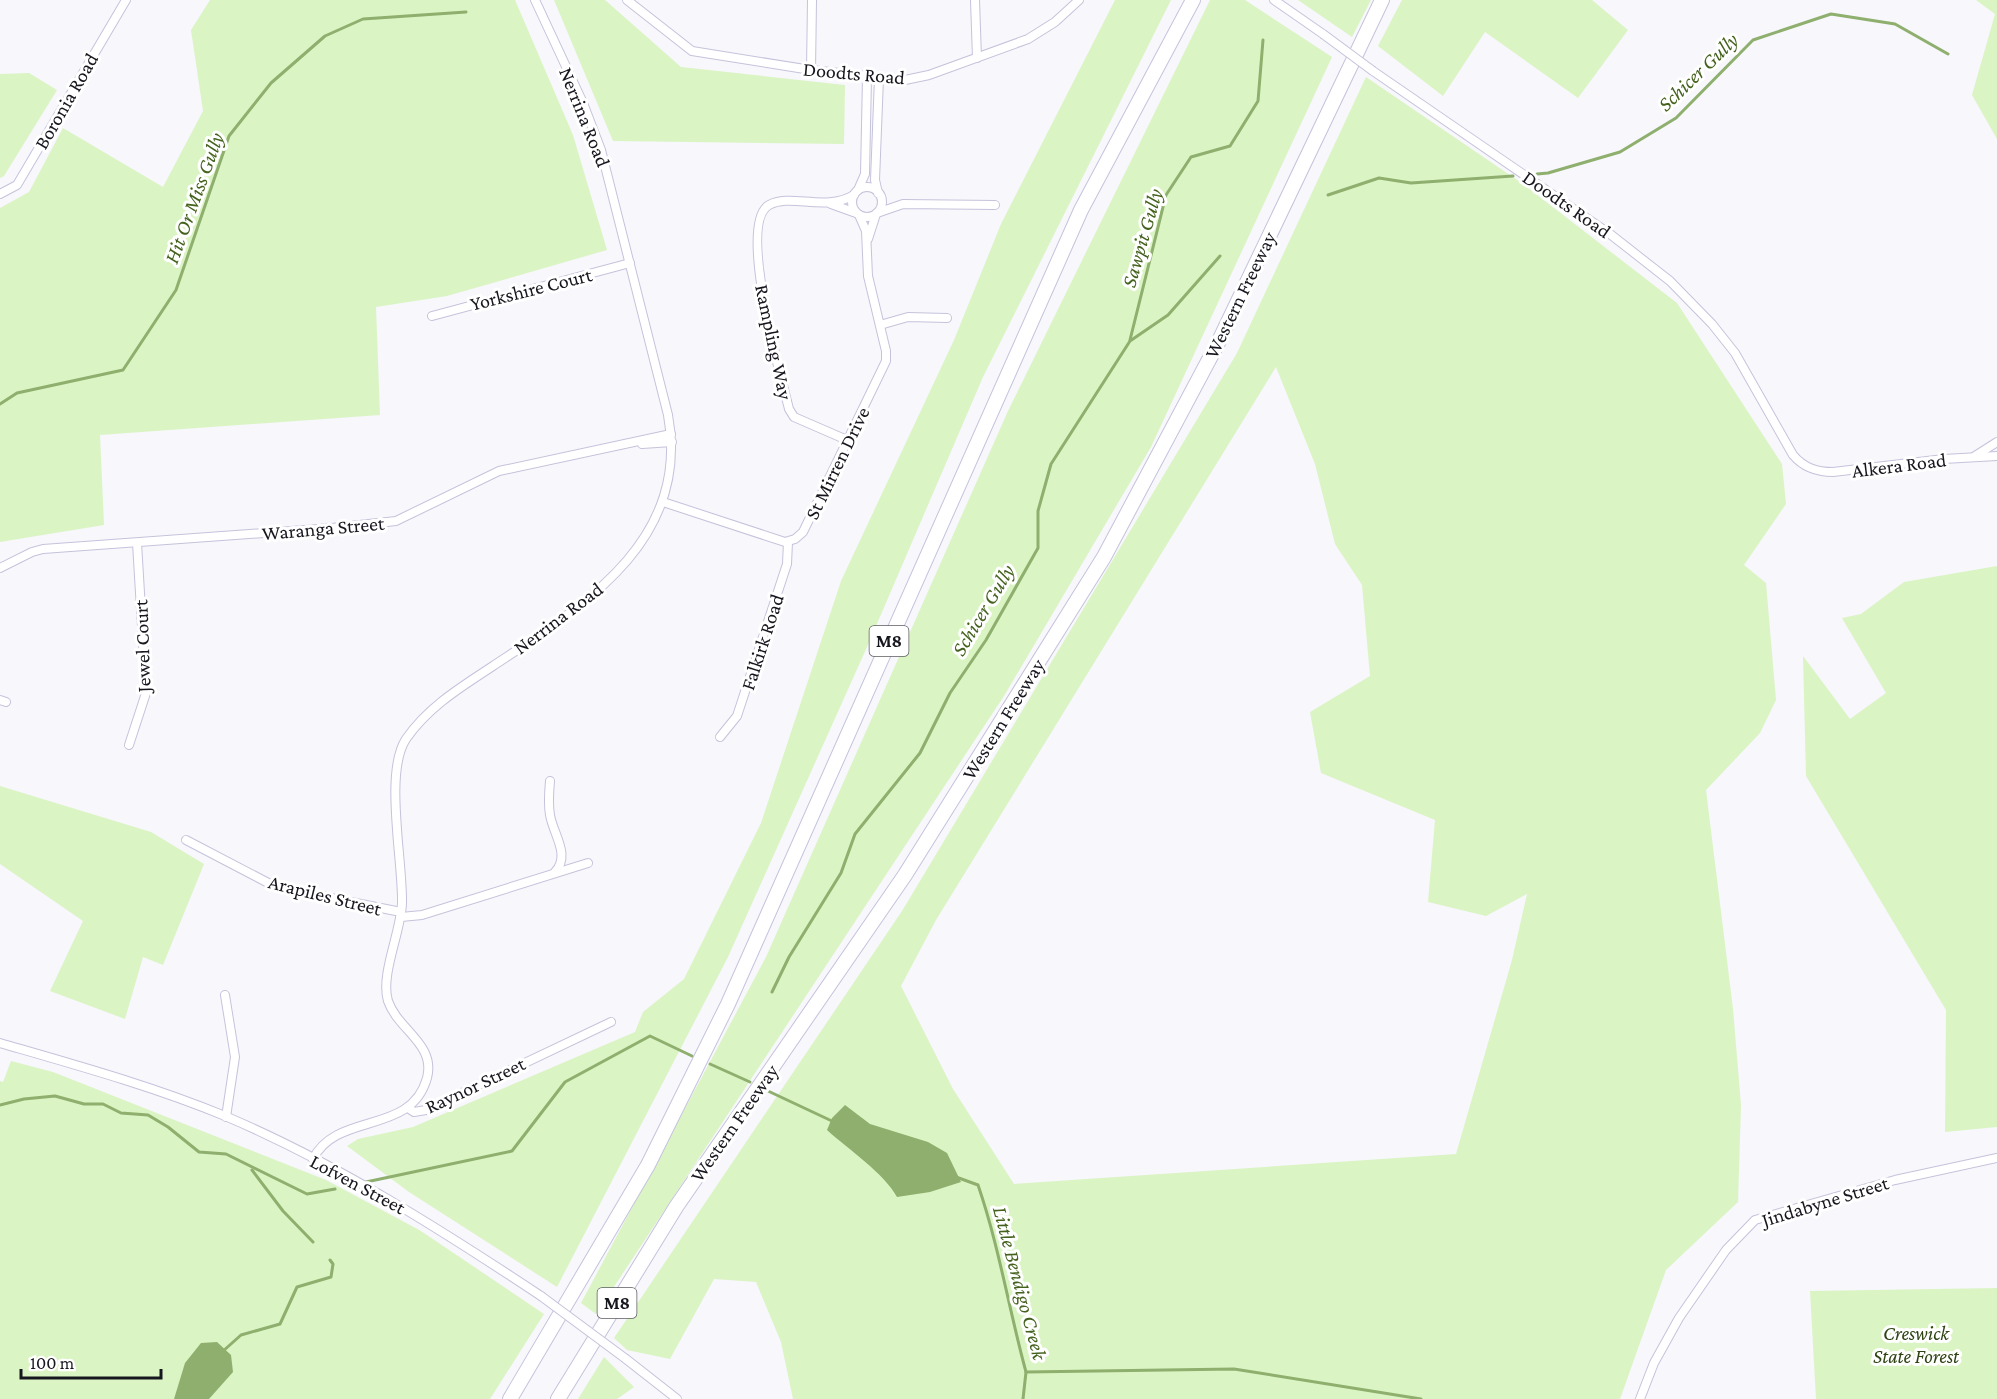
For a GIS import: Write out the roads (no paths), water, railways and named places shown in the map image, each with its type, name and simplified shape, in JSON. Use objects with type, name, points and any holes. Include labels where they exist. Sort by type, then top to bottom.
[{"type":"highway","name":"M8","points":[[510,1399],[648,1165],[723,1015],[1081,210],[1193,0]]},
{"type":"highway","name":"Western Freeway","points":[[558,1399],[676,1207],[905,875],[1104,557],[1220,339],[1383,0]]},
{"type":"street","name":"Boronia Road","points":[[0,194],[17,184],[126,0]]},
{"type":"street","name":"Nerrina Road","points":[[408,1108],[423,1089],[429,1066],[424,1049],[397,1017],[387,994],[388,977],[401,915],[395,770],[399,752],[406,739],[442,700],[569,614],[600,589],[641,545],[663,502],[671,474],[671,438],[630,263],[593,126],[533,0]]},
{"type":"street","name":"Doodts Road","points":[[627,0],[692,51],[811,70],[867,77],[913,79],[977,58],[1044,30],[1079,0]]},
{"type":"street","points":[[811,70],[812,0]]},
{"type":"street","points":[[975,0],[977,58]]},
{"type":"street","name":"Doodts Road","points":[[1274,0],[1610,234],[1670,281],[1702,312],[1735,353],[1793,455],[1802,464]]},
{"type":"street","points":[[858,215],[852,206],[856,192],[866,174],[867,77]]},
{"type":"street","points":[[876,214],[881,205],[875,177],[879,78]]},
{"type":"street","points":[[826,203],[838,202],[856,192],[870,188],[903,204]]},
{"type":"street","name":"Rampling Way","points":[[826,203],[779,202],[764,208],[758,222],[760,292],[789,409],[794,417],[847,440]]},
{"type":"street","points":[[826,203],[868,217],[903,204],[995,205]]},
{"type":"street","name":"St Mirren Drive","points":[[866,250],[876,214]]},
{"type":"street","name":"St Mirren Drive","points":[[788,542],[803,532],[885,365],[886,351],[870,284],[865,229],[858,215]]},
{"type":"street","name":"Yorkshire Court","points":[[432,316],[630,263]]},
{"type":"street","points":[[880,325],[908,317],[947,318]]},
{"type":"street","name":"Waranga Street","points":[[0,568],[36,551],[396,521],[498,471],[671,438]]},
{"type":"street","points":[[1973,457],[1997,442]]},
{"type":"street","name":"Alkera Road","points":[[1802,464],[1819,471],[1841,472],[1997,456]]},
{"type":"street","points":[[663,502],[788,542]]},
{"type":"street","name":"Falkirk Road","points":[[720,737],[736,719],[743,700],[788,564],[788,542]]},
{"type":"street","name":"Jewel Court","points":[[129,746],[146,693],[136,543]]},
{"type":"street","points":[[550,781],[550,818],[563,856],[562,864],[554,873]]},
{"type":"street","name":"Arapiles Street","points":[[186,840],[276,887],[401,915],[422,915],[588,863]]},
{"type":"street","points":[[225,994],[236,1058],[226,1117]]},
{"type":"street","name":"Raynor Street","points":[[313,1159],[323,1144],[338,1132],[387,1119],[408,1108],[414,1112],[426,1110],[611,1022]]},
{"type":"street","name":"Lofven Street","points":[[0,1043],[116,1076],[226,1117],[313,1159],[409,1212],[541,1296],[677,1399]]},
{"type":"street","name":"Jindabyne Street","points":[[1640,1399],[1654,1363],[1679,1318],[1726,1250],[1755,1220],[1895,1180],[1997,1158]]},
{"type":"waterway","name":"Hit Or Miss Gully","points":[[0,404],[17,393],[123,370],[176,290],[229,136],[271,83],[325,36],[363,19],[466,12]]},
{"type":"waterway","name":"Schicer Gully","points":[[1537,174],[1548,173],[1620,152],[1676,118],[1753,40],[1831,14],[1895,24],[1948,54]]},
{"type":"waterway","name":"Sawpit Gully","points":[[1130,340],[1166,195],[1191,157],[1230,146],[1258,101],[1263,40]]},
{"type":"waterway","name":"Schicer Gully","points":[[1328,195],[1379,178],[1411,183],[1513,176]]},
{"type":"waterway","name":"Schicer Gully","points":[[772,992],[789,957],[841,873],[855,834],[920,753],[950,693],[986,640],[1038,548],[1038,511],[1051,464],[1130,341],[1168,315],[1220,256]]},
{"type":"waterway","name":"Little Bendigo Creek","points":[[366,1182],[512,1151],[565,1082],[650,1036],[692,1056]]},
{"type":"waterway","name":"Little Bendigo Creek","points":[[710,1064],[750,1082]]},
{"type":"waterway","name":"Little Bendigo Creek","points":[[768,1091],[834,1122]]},
{"type":"waterway","name":"Little Bendigo Creek","points":[[0,1105],[24,1099],[55,1096],[84,1104],[103,1104],[121,1113],[148,1115],[168,1127],[199,1152],[226,1154],[307,1194],[335,1189]]},
{"type":"waterway","points":[[252,1170],[283,1211],[313,1242]]},
{"type":"waterway","name":"Little Bendigo Creek","points":[[956,1177],[978,1185],[992,1231],[1026,1372],[1234,1369],[1421,1399]]},
{"type":"waterway","points":[[222,1352],[241,1335],[280,1324],[297,1287],[331,1277],[333,1264],[330,1260]]},
{"type":"waterway","points":[[1023,1399],[1026,1372]]},
{"type":"park label","name":"Creswick State Forest","points":[[1916,1344]]}]
